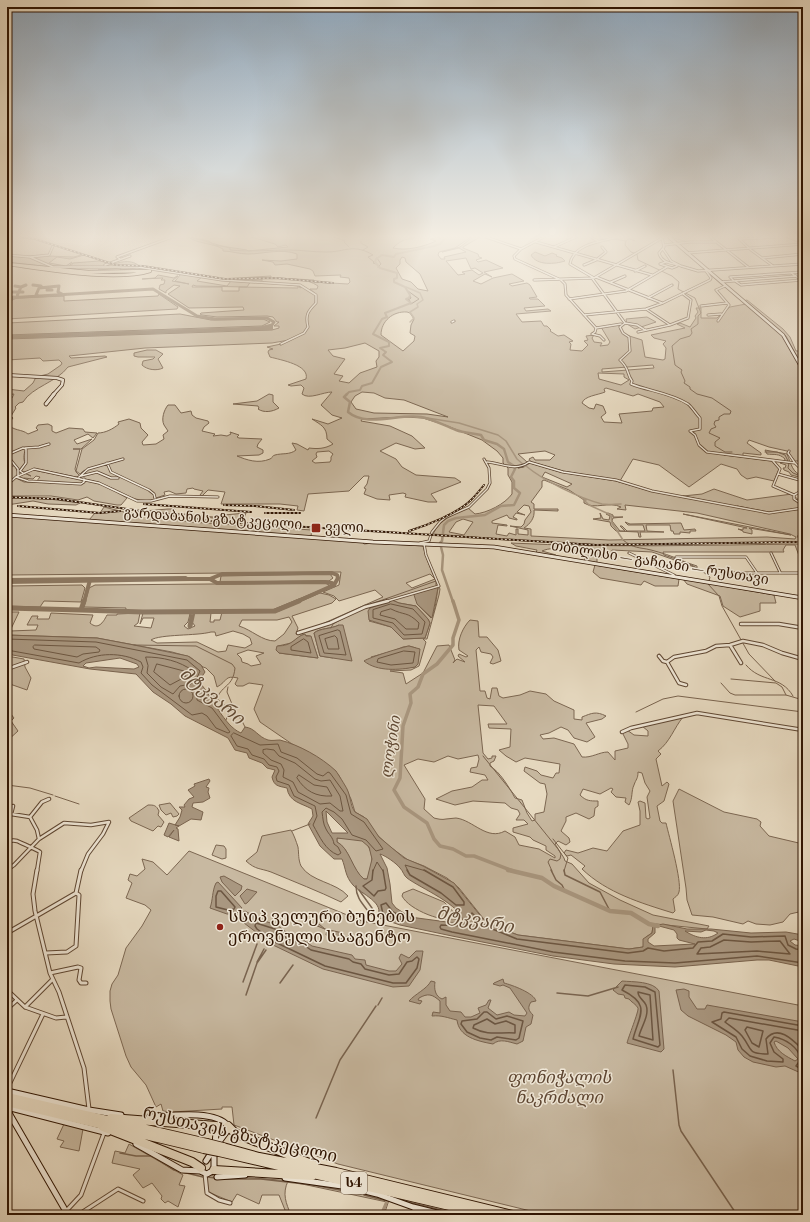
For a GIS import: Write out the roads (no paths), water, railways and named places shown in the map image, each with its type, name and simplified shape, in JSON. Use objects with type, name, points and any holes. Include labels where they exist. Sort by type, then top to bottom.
[{"type":"highway","name":"რუსთავის გზატკეცილი","points":[[7,1097],[87,1115],[221,1150],[513,1215]]},
{"type":"highway","name":"რუსთავის გზატკეცილი","points":[[8,1106],[87,1115]]},
{"type":"highway","points":[[87,1115],[118,1119],[220,1126],[336,1175]]},
{"type":"highway","points":[[87,1115],[208,1170],[336,1175]]},
{"type":"highway","name":"რუსთავის გზატკეცილი","points":[[336,1175],[488,1215]]},
{"type":"street","points":[[281,344],[304,333],[308,327],[306,316],[308,311],[316,304],[316,294]]},
{"type":"street","points":[[566,294],[596,328]]},
{"type":"street","points":[[569,298],[604,294]]},
{"type":"street","points":[[604,294],[624,322],[637,325],[646,330]]},
{"type":"street","points":[[639,294],[663,304]]},
{"type":"street","points":[[648,298],[655,294]]},
{"type":"street","points":[[584,314],[646,309],[663,304],[682,294]]},
{"type":"street","points":[[638,332],[681,322],[689,316],[690,300],[685,294]]},
{"type":"street","points":[[718,321],[729,307],[719,294]]},
{"type":"street","points":[[735,294],[783,334],[803,370]]},
{"type":"street","points":[[701,306],[727,303]]},
{"type":"street","points":[[646,309],[670,325]]},
{"type":"street","points":[[708,315],[722,314]]},
{"type":"street","points":[[624,322],[620,327],[621,330],[629,337],[630,351],[620,360],[627,367],[628,376],[632,381],[631,384],[643,389],[664,394],[688,404],[700,418],[701,423],[700,429],[690,431],[695,435],[699,445],[708,453],[795,463]]},
{"type":"street","points":[[596,328],[622,324]]},
{"type":"street","points":[[596,328],[595,332],[592,334],[600,336],[604,340]]},
{"type":"street","points":[[7,375],[57,378],[63,380],[62,385],[46,404]]},
{"type":"street","points":[[9,454],[22,448],[39,447],[49,444]]},
{"type":"street","points":[[7,446],[9,449],[9,458],[18,471],[17,477]]},
{"type":"street","points":[[22,448],[26,449],[26,463],[20,471],[24,473]]},
{"type":"street","points":[[789,450],[788,453],[803,471]]},
{"type":"street","points":[[80,477],[84,470],[123,459]]},
{"type":"street","points":[[416,544],[429,541],[432,532],[440,522],[452,514],[463,510],[483,493],[490,484],[489,468],[484,459]]},
{"type":"street","points":[[772,460],[779,467],[773,486],[794,495],[794,499],[803,505]]},
{"type":"street","points":[[487,462],[494,461],[511,468],[524,467],[529,462],[553,469],[616,480],[652,491],[769,513],[803,508]]},
{"type":"street","points":[[107,463],[111,472],[119,478],[149,490],[156,498]]},
{"type":"street","points":[[7,485],[17,477],[34,469],[80,477],[106,486],[135,500],[151,501],[155,500],[156,498],[173,496],[218,498]]},
{"type":"street","points":[[80,477],[97,472],[111,478],[119,478]]},
{"type":"street","points":[[778,474],[803,481]]},
{"type":"street","points":[[17,477],[28,481],[81,484],[84,482],[84,479]]},
{"type":"street","points":[[794,495],[803,490]]},
{"type":"street","name":"გარდაბანის გზატკეცილი","points":[[7,515],[416,544],[480,546],[514,550]]},
{"type":"street","points":[[298,633],[330,623],[365,607],[439,586],[429,562],[426,544]]},
{"type":"street","name":"თბილისი — გაჩიანი — რუსთავი","points":[[514,550],[803,598]]},
{"type":"street","points":[[629,553],[674,575],[675,577]]},
{"type":"street","points":[[771,553],[780,572]]},
{"type":"street","points":[[676,557],[746,557],[757,573]]},
{"type":"street","points":[[722,573],[803,573]]},
{"type":"street","points":[[741,624],[779,624],[803,628]]},
{"type":"street","points":[[667,662],[674,657],[706,651],[716,646],[730,645],[747,641],[767,646],[782,653],[803,659]]},
{"type":"street","points":[[730,645],[740,663]]},
{"type":"street","points":[[659,656],[663,661],[667,662],[679,683],[686,685]]},
{"type":"street","points":[[7,669],[27,662]]},
{"type":"street","points":[[622,732],[631,728],[697,713],[803,730]]},
{"type":"street","points":[[30,817],[42,802],[49,799]]},
{"type":"street","points":[[13,806],[12,814],[30,817]]},
{"type":"street","points":[[30,817],[34,827],[38,831],[39,838]]},
{"type":"street","points":[[7,870],[14,865],[39,838],[64,823],[91,825],[109,822],[102,838],[92,847],[81,866],[76,893],[79,895],[76,946],[74,949],[66,952],[46,953]]},
{"type":"street","points":[[7,841],[18,841],[23,846],[38,849],[40,852],[33,894],[36,918],[43,939],[52,980],[59,992],[84,1068],[87,1115]]},
{"type":"street","points":[[7,934],[76,893]]},
{"type":"street","points":[[50,973],[78,967],[81,968],[79,980],[81,983],[86,983]]},
{"type":"street","points":[[25,1007],[52,980]]},
{"type":"street","points":[[7,990],[25,1007],[56,1018],[66,1017]]},
{"type":"street","points":[[7,1009],[17,1000]]},
{"type":"street","points":[[43,1014],[7,1090],[87,1115],[165,1117],[198,1114],[211,1118],[227,1131],[215,1148],[208,1170]]},
{"type":"street","points":[[104,1132],[81,1195],[67,1213],[9,1113],[8,1106],[104,1132],[149,1150],[176,1168],[191,1172],[208,1170],[249,1176],[298,1179],[331,1184],[377,1194],[413,1207],[445,1215]]},
{"type":"street","points":[[220,1126],[219,1135],[224,1134]]},
{"type":"street","points":[[220,1126],[208,1170],[207,1193],[219,1200],[230,1203]]},
{"type":"street","points":[[78,1215],[118,1189],[143,1201]]},
{"type":"street","points":[[414,1210],[414,1215]]},
{"type":"street","points":[[7,1212],[10,1215]]},
{"type":"water","points":[[436,587],[438,588],[432,618],[417,604],[414,593]]},
{"type":"water","points":[[392,600],[399,603],[416,606],[428,619],[430,623],[425,638],[403,639],[391,627],[369,620],[368,611],[370,608]]},
{"type":"water","points":[[343,625],[352,661],[320,656],[314,633],[319,630]]},
{"type":"water","points":[[305,634],[306,636],[311,636],[318,658],[279,653],[276,650],[277,646],[287,645],[301,635]]},
{"type":"water","name":"მტკვარი","points":[[7,635],[97,638],[188,656],[201,665],[205,672],[200,683],[229,724],[241,733],[245,727],[254,731],[265,739],[280,740],[295,745],[324,761],[336,771],[342,780],[355,812],[367,819],[379,837],[404,858],[423,866],[454,883],[483,919],[496,927],[518,935],[629,949],[643,947],[643,939],[652,933],[653,926],[663,924],[687,929],[711,929],[751,933],[786,932],[803,935],[803,942],[794,939],[790,941],[795,945],[803,946],[803,967],[769,960],[675,967],[614,964],[553,956],[452,936],[400,925],[377,917],[379,912],[378,907],[371,899],[350,882],[342,859],[334,859],[320,846],[308,824],[313,816],[312,809],[293,799],[288,793],[287,788],[275,784],[272,777],[275,770],[267,768],[262,763],[249,758],[247,753],[235,750],[228,738],[185,716],[153,692],[136,674],[90,669],[7,654]],"holes":[[[120,658],[137,664],[139,667],[134,669],[89,668],[83,666],[86,663]],[[326,811],[348,833],[332,833],[327,822]],[[337,838],[362,841],[369,847],[372,859],[367,879],[364,879],[360,875],[345,849],[337,842]],[[380,854],[396,864],[407,878],[440,897],[456,909],[463,922],[447,922],[410,917],[396,908],[392,903],[387,868]],[[659,926],[674,930],[679,940],[695,944],[654,946],[648,942],[648,939],[655,933],[655,927]],[[706,930],[718,933],[710,937],[702,938],[685,931],[701,932]]]},
{"type":"water","points":[[409,646],[420,649],[418,664],[415,667],[403,669],[382,669],[369,665],[364,661],[394,650]]},
{"type":"water","points":[[209,779],[210,781],[206,787],[209,788],[208,792],[210,798],[203,802],[193,803],[192,807],[203,812],[201,820],[191,819],[179,826],[175,825],[182,810],[179,807],[185,807],[184,805],[189,799],[194,797],[188,790],[195,786],[194,784]]},
{"type":"water","points":[[169,823],[179,826],[176,828],[178,829],[179,841],[169,837],[174,830],[168,837],[164,835]]},
{"type":"water","points":[[224,876],[242,886],[241,890],[235,896],[222,882],[220,877]]},
{"type":"water","points":[[218,882],[242,908],[236,914],[227,914],[210,908],[213,892],[216,883]]},
{"type":"water","points":[[247,889],[257,892],[245,904],[240,896]]},
{"type":"water","points":[[245,911],[261,920],[277,925],[290,935],[302,939],[312,946],[352,955],[355,959],[365,960],[366,965],[389,971],[396,971],[402,964],[399,958],[401,954],[409,958],[416,951],[423,951],[420,970],[409,986],[393,987],[323,969],[273,945],[244,923],[239,915]]},
{"type":"water","points":[[319,924],[325,929],[343,933],[342,936],[347,937],[351,934],[352,935],[350,939],[341,939],[326,935],[327,930],[315,925]]},
{"type":"water","points":[[503,979],[504,983],[527,992],[536,1001],[531,1002],[529,1006],[533,1015],[531,1024],[526,1027],[523,1041],[517,1044],[499,1041],[493,1044],[475,1040],[461,1030],[458,1026],[457,1020],[442,1016],[432,1016],[433,1012],[440,1013],[440,1001],[435,997],[425,995],[419,998],[418,1000],[422,1001],[420,1004],[409,1001],[427,987],[431,981],[435,982],[436,994],[442,999],[446,997],[446,1005],[450,1011],[461,1012],[465,1017],[471,1017],[480,1013],[478,1008],[486,1005],[489,1000],[491,1000],[488,1008],[497,1015],[509,1012],[514,1015],[525,1016],[527,1013],[510,988],[503,985],[500,986],[493,984]]},
{"type":"water","points":[[622,981],[652,985],[659,991],[664,1049],[661,1052],[627,1043],[638,1008],[629,999],[625,998],[624,995],[618,994],[613,990]]},
{"type":"water","points":[[684,989],[689,991],[689,997],[697,1009],[705,1009],[707,1005],[803,1022],[803,1074],[785,1066],[776,1067],[753,1062],[744,1057],[738,1050],[736,1042],[726,1035],[688,1016],[681,1010],[676,990]],"holes":[[[776,1041],[788,1048],[798,1059],[795,1061],[782,1053],[774,1042]]]},
{"type":"waterway","name":"ლოჭინი","points":[[409,294],[409,298],[406,299],[411,303],[385,313],[387,317],[382,319],[373,334],[389,342],[389,346],[380,348],[386,352],[383,355],[392,362],[381,367],[372,383],[362,386],[360,390],[349,392],[344,397],[350,402],[348,412],[356,417],[374,420],[412,416],[421,417],[459,431],[481,435],[484,440],[497,444],[504,449],[508,462],[514,466],[515,469],[511,477],[514,481],[514,488],[520,493],[514,505],[501,506],[485,515],[456,518],[448,521],[444,525],[442,541],[440,543],[443,555],[442,570],[453,602]]},
{"type":"waterway","points":[[411,304],[419,299],[412,294]]},
{"type":"waterway","points":[[410,322],[414,318],[410,312],[418,307],[417,304],[423,300],[420,294]]},
{"type":"waterway","points":[[687,294],[695,298],[701,313],[698,316],[698,324],[691,329],[692,333],[690,336],[680,339],[672,346],[675,365],[682,370],[681,372],[685,381],[684,383],[690,387],[690,389],[697,394],[712,398],[731,411],[730,414],[724,414],[719,417],[719,420],[715,421],[714,424],[716,427],[711,429],[709,433],[720,438],[715,442],[715,446],[725,452],[732,452]]},
{"type":"waterway","name":"ლოჭინი","points":[[410,296],[411,298],[408,300],[410,301]]},
{"type":"waterway","points":[[421,417],[459,423],[498,435],[506,441],[517,459],[525,466]]},
{"type":"waterway","points":[[765,452],[777,452],[785,455],[789,463],[788,468],[793,473],[803,477]]},
{"type":"waterway","points":[[526,466],[552,483],[583,498],[602,504],[621,504]]},
{"type":"waterway","points":[[582,498],[586,500],[585,501],[589,505],[611,515],[612,523],[623,540]]},
{"type":"waterway","points":[[623,540],[634,546],[666,554],[682,560],[704,572],[710,577],[709,581]]},
{"type":"waterway","points":[[371,604],[436,581],[436,585]]},
{"type":"waterway","points":[[708,584],[719,596],[722,606],[749,654],[775,681]]},
{"type":"waterway","name":"ლოჭინი","points":[[453,601],[459,620],[453,638],[453,645],[437,664],[423,674],[418,687],[410,694],[411,703],[403,726],[400,778],[394,790],[404,807],[427,823],[434,839],[440,846],[453,849],[466,856],[474,856],[513,871]]},
{"type":"waterway","points":[[331,628],[333,624],[344,618]]},
{"type":"waterway","name":"მტკვარი","points":[[134,645],[196,646],[232,664],[235,668],[232,679],[219,693],[217,698]]},
{"type":"waterway","points":[[746,665],[752,671],[783,685],[793,696]]},
{"type":"waterway","points":[[731,679],[776,683],[782,687],[786,695]]},
{"type":"waterway","points":[[721,683],[730,693],[735,695],[786,695]]},
{"type":"waterway","name":"მტკვარი","points":[[228,687],[227,692],[232,704],[230,710]]},
{"type":"waterway","name":"მტკვარი","points":[[209,692],[230,710]]},
{"type":"waterway","points":[[786,695],[803,700]]},
{"type":"waterway","points":[[636,712],[663,699],[678,696],[803,712]]},
{"type":"waterway","name":"მტკვარი","points":[[226,720],[230,710]]},
{"type":"waterway","name":"მტკვარი","points":[[230,710],[241,719],[245,727]]},
{"type":"waterway","points":[[483,756],[558,849],[561,854],[560,859],[557,861],[550,859],[548,862],[552,871]]},
{"type":"waterway","points":[[7,785],[30,788],[53,795]]},
{"type":"waterway","points":[[55,796],[79,804]]},
{"type":"waterway","points":[[292,831],[310,824]]},
{"type":"waterway","points":[[553,839],[568,858],[564,871]]},
{"type":"waterway","name":"ლოჭინი","points":[[508,870],[542,878],[554,886],[610,911],[631,913],[649,924],[658,926]]},
{"type":"waterway","points":[[551,870],[556,880],[562,885],[565,891]]},
{"type":"waterway","points":[[564,871],[565,875],[600,892],[610,911]]},
{"type":"waterway","points":[[356,886],[357,895],[361,902],[371,915],[375,916]]},
{"type":"waterway","points":[[359,890],[372,908],[375,916]]},
{"type":"waterway","points":[[243,982],[257,944]]},
{"type":"waterway","points":[[257,962],[264,949]]},
{"type":"waterway","points":[[246,995],[257,963],[266,950]]},
{"type":"waterway","points":[[280,983],[293,965]]},
{"type":"waterway","points":[[557,993],[588,996],[618,987]]},
{"type":"waterway","points":[[378,1005],[382,998]]},
{"type":"waterway","points":[[316,1118],[340,1060],[376,1006]]},
{"type":"waterway","points":[[673,1070],[679,1125],[681,1131],[737,1215]]},
{"type":"waterway","points":[[120,1153],[136,1156],[153,1156]]},
{"type":"waterway","points":[[157,1159],[174,1170],[203,1177]]},
{"type":"waterway","points":[[208,1177],[215,1178]]},
{"type":"waterway","points":[[220,1179],[261,1179],[313,1185],[361,1194]]},
{"type":"waterway","points":[[364,1195],[387,1201]]},
{"type":"waterway","points":[[381,1215],[387,1201]]},
{"type":"waterway","points":[[404,1201],[462,1215]]},
{"type":"railway","points":[[409,531],[451,514],[471,500],[484,485]]},
{"type":"railway","points":[[7,497],[58,499],[210,521],[595,545],[803,542]]},
{"type":"railway","points":[[144,504],[251,512]]},
{"type":"railway","points":[[224,505],[255,506],[294,510]]},
{"type":"railway","points":[[18,506],[100,513],[120,511]]},
{"type":"railway","points":[[265,513],[300,513]]},
{"type":"place","name":"ველი","points":[[316,528]]},
{"type":"place","name":"სსიპ ველური ბუნების ეროვნული სააგენტო","points":[[220,927]]},
{"type":"park label","name":"ფონიჭალის ნაკრძალი","points":[[559,1088]]}]
